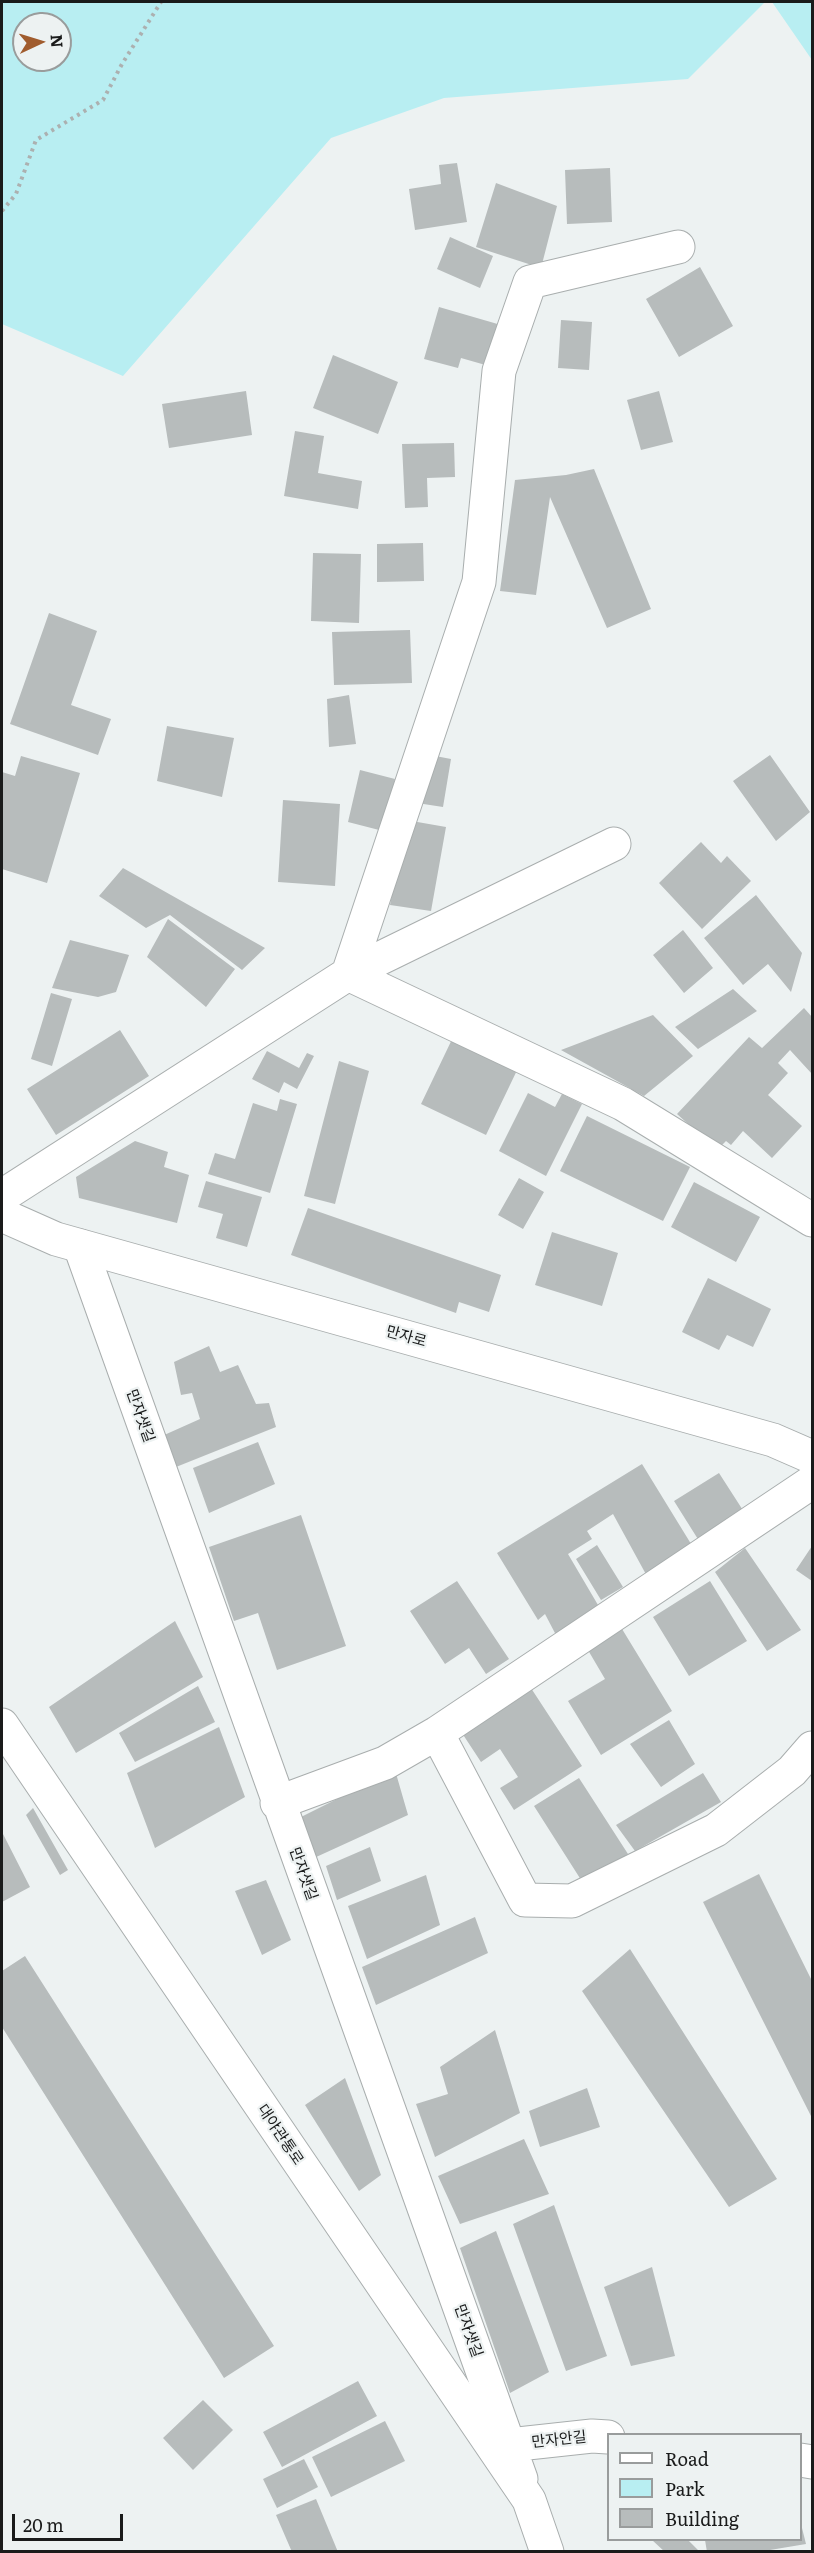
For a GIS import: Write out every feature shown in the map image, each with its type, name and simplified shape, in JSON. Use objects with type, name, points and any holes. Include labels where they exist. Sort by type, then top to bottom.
[{"type":"street","points":[[348,974],[479,582],[499,371],[530,282],[678,247]]},
{"type":"street","points":[[2,1196],[348,974],[614,844]]},
{"type":"street","points":[[348,974],[623,1104],[813,1220]]},
{"type":"street","name":"만자로","points":[[2,1215],[56,1239],[762,1437],[813,1457]]},
{"type":"street","name":"만자샛길","points":[[80,1246],[529,2500]]},
{"type":"street","points":[[278,1803],[385,1763],[436,1733],[813,1482]]},
{"type":"street","name":"대야관통로","points":[[2,1725],[529,2500],[547,2552]]},
{"type":"street","points":[[436,1733],[525,1900],[572,1900],[716,1830],[792,1772],[813,1748]]},
{"type":"street","name":"만자안길","points":[[509,2445],[607,2437]]},
{"type":"path","points":[[2,211],[16,194],[36,140],[103,99],[161,2]]},
{"type":"green space","points":[[2,2],[765,2],[688,79],[444,98],[331,138],[123,376],[2,324]]},
{"type":"green space","points":[[772,2],[812,2],[812,60]]},
{"type":"building","points":[[457,163],[467,222],[415,230],[409,189],[441,184],[439,165]]},
{"type":"building","points":[[610,168],[612,222],[567,224],[565,170]]},
{"type":"building","points":[[496,183],[557,206],[541,268],[476,247]]},
{"type":"building","points":[[450,237],[493,256],[480,288],[437,269]]},
{"type":"building","points":[[700,267],[733,326],[679,357],[646,299]]},
{"type":"building","points":[[439,307],[501,325],[489,366],[461,358],[458,368],[424,359]]},
{"type":"building","points":[[561,320],[592,322],[589,370],[558,368]]},
{"type":"building","points":[[333,355],[398,382],[378,434],[313,408]]},
{"type":"building","points":[[246,391],[252,435],[169,448],[162,404]]},
{"type":"building","points":[[659,391],[673,442],[641,450],[627,400]]},
{"type":"building","points":[[295,431],[324,436],[318,473],[362,481],[358,509],[284,496]]},
{"type":"building","points":[[454,443],[455,477],[427,478],[428,507],[405,508],[402,444]]},
{"type":"building","points":[[594,469],[651,609],[607,628],[550,497],[536,595],[500,591],[515,480],[566,475]]},
{"type":"building","points":[[423,543],[424,581],[377,582],[377,544]]},
{"type":"building","points":[[313,553],[361,554],[359,623],[311,621]]},
{"type":"building","points":[[49,613],[97,631],[71,705],[111,719],[98,755],[10,724]]},
{"type":"building","points":[[410,630],[412,683],[334,685],[332,632]]},
{"type":"building","points":[[349,695],[356,744],[329,747],[327,699]]},
{"type":"building","points":[[167,726],[234,738],[222,797],[157,781]]},
{"type":"building","points":[[425,754],[451,759],[443,807],[417,803]]},
{"type":"building","points":[[770,755],[810,812],[776,841],[733,781]]},
{"type":"building","points":[[21,756],[80,773],[47,883],[2,869],[2,772],[15,776]]},
{"type":"building","points":[[360,770],[395,779],[383,831],[348,822]]},
{"type":"building","points":[[283,800],[340,804],[335,886],[278,882]]},
{"type":"building","points":[[406,820],[446,827],[431,911],[390,905]]},
{"type":"building","points":[[701,842],[721,863],[727,856],[751,881],[702,929],[659,883]]},
{"type":"building","points":[[123,868],[265,948],[242,970],[170,915],[146,928],[99,896]]},
{"type":"building","points":[[756,895],[802,953],[791,992],[768,964],[743,985],[704,938]]},
{"type":"building","points":[[168,919],[235,969],[206,1007],[147,957]]},
{"type":"building","points":[[683,930],[713,968],[684,993],[653,955]]},
{"type":"building","points":[[70,940],[129,955],[116,992],[98,997],[52,988]]},
{"type":"building","points":[[733,989],[757,1011],[698,1049],[675,1027]]},
{"type":"building","points":[[51,993],[72,999],[52,1066],[31,1059]]},
{"type":"building","points":[[804,1008],[812,1017],[812,1074],[790,1050],[778,1063],[788,1073],[768,1095],[802,1126],[772,1158],[743,1131],[731,1145],[726,1141],[717,1150],[677,1114],[749,1037],[762,1048]]},
{"type":"building","points":[[653,1015],[693,1056],[644,1096],[561,1050]]},
{"type":"building","points":[[120,1030],[149,1076],[56,1135],[27,1089]]},
{"type":"building","points":[[456,1031],[521,1062],[486,1135],[421,1104]]},
{"type":"building","points":[[267,1051],[299,1068],[307,1053],[314,1056],[297,1089],[284,1082],[279,1093],[252,1079]]},
{"type":"building","points":[[339,1061],[369,1071],[335,1204],[304,1196]]},
{"type":"building","points":[[528,1093],[555,1107],[562,1094],[582,1104],[546,1176],[499,1151]]},
{"type":"building","points":[[280,1099],[297,1104],[270,1193],[208,1174],[215,1153],[235,1159],[253,1103],[277,1111]]},
{"type":"building","points":[[587,1116],[690,1167],[663,1221],[560,1171]]},
{"type":"building","points":[[135,1141],[168,1152],[164,1167],[189,1175],[177,1223],[79,1198],[76,1177]]},
{"type":"building","points":[[519,1178],[544,1192],[523,1229],[498,1215]]},
{"type":"building","points":[[206,1181],[262,1197],[247,1247],[216,1238],[223,1214],[198,1207]]},
{"type":"building","points":[[694,1182],[760,1217],[736,1262],[671,1227]]},
{"type":"building","points":[[308,1208],[501,1275],[489,1312],[459,1302],[456,1313],[291,1255]]},
{"type":"building","points":[[552,1232],[618,1253],[602,1306],[535,1285]]},
{"type":"building","points":[[708,1278],[771,1309],[753,1347],[727,1335],[719,1350],[682,1332]]},
{"type":"building","points":[[209,1346],[220,1372],[238,1365],[256,1404],[269,1403],[276,1427],[171,1469],[162,1436],[200,1419],[192,1393],[181,1395],[174,1362]]},
{"type":"building","points":[[258,1442],[275,1484],[209,1513],[193,1468]]},
{"type":"building","points":[[642,1464],[696,1552],[648,1578],[613,1514],[587,1531],[592,1539],[568,1554],[598,1605],[556,1635],[545,1614],[538,1620],[497,1553]]},
{"type":"building","points":[[719,1473],[746,1515],[701,1544],[674,1501]]},
{"type":"building","points":[[301,1515],[346,1646],[277,1670],[258,1613],[234,1621],[209,1547]]},
{"type":"building","points":[[597,1545],[623,1587],[601,1600],[576,1559]]},
{"type":"building","points":[[812,1546],[812,1581],[796,1570]]},
{"type":"building","points":[[745,1548],[801,1630],[767,1651],[715,1572]]},
{"type":"building","points":[[457,1581],[509,1659],[486,1674],[469,1648],[445,1664],[410,1611]]},
{"type":"building","points":[[710,1581],[747,1641],[689,1676],[653,1617]]},
{"type":"building","points":[[175,1621],[203,1677],[76,1753],[49,1707]]},
{"type":"building","points":[[619,1624],[672,1711],[601,1755],[568,1701],[605,1679],[585,1645]]},
{"type":"building","points":[[527,1682],[582,1766],[514,1810],[500,1788],[518,1777],[500,1749],[481,1762],[458,1727]]},
{"type":"building","points":[[198,1686],[215,1722],[135,1762],[119,1733]]},
{"type":"building","points":[[669,1720],[695,1764],[661,1787],[630,1744]]},
{"type":"building","points":[[219,1727],[245,1797],[155,1848],[127,1773]]},
{"type":"building","points":[[395,1770],[408,1815],[314,1858],[301,1817]]},
{"type":"building","points":[[703,1773],[721,1802],[635,1851],[616,1825]]},
{"type":"building","points":[[579,1778],[628,1854],[583,1883],[534,1806]]},
{"type":"building","points":[[33,1808],[68,1870],[60,1875],[26,1815]]},
{"type":"building","points":[[2,1832],[30,1887],[2,1902]]},
{"type":"building","points":[[370,1847],[381,1881],[337,1900],[326,1866]]},
{"type":"building","points":[[759,1874],[812,1981],[811,2116],[703,1902]]},
{"type":"building","points":[[426,1875],[440,1925],[367,1959],[348,1906]]},
{"type":"building","points":[[266,1880],[291,1940],[262,1955],[235,1891]]},
{"type":"building","points":[[475,1917],[488,1953],[376,2005],[362,1967]]},
{"type":"building","points":[[630,1949],[777,2179],[729,2207],[582,1991]]},
{"type":"building","points":[[25,1956],[274,2346],[224,2378],[2,2027],[2,1971]]},
{"type":"building","points":[[495,2030],[520,2113],[435,2157],[416,2104],[448,2094],[440,2067]]},
{"type":"building","points":[[345,2078],[381,2175],[359,2191],[305,2105]]},
{"type":"building","points":[[587,2088],[600,2127],[540,2147],[529,2111]]},
{"type":"building","points":[[524,2139],[549,2194],[460,2224],[438,2176]]},
{"type":"building","points":[[554,2205],[607,2356],[566,2371],[513,2224]]},
{"type":"building","points":[[496,2231],[549,2372],[510,2393],[460,2248]]},
{"type":"building","points":[[652,2267],[675,2356],[631,2366],[604,2287]]},
{"type":"building","points":[[358,2381],[377,2416],[282,2467],[263,2432]]},
{"type":"building","points":[[203,2400],[233,2430],[193,2470],[163,2438]]},
{"type":"building","points":[[385,2421],[405,2461],[331,2497],[312,2457]]},
{"type":"building","points":[[304,2459],[318,2487],[277,2508],[263,2479]]},
{"type":"building","points":[[316,2499],[338,2552],[292,2552],[276,2515]]},
{"type":"building","points":[[802,2528],[806,2544],[758,2552],[707,2552],[705,2541],[802,2541]]},
{"type":"building","points":[[653,2541],[689,2541],[700,2552],[665,2552]]}]
